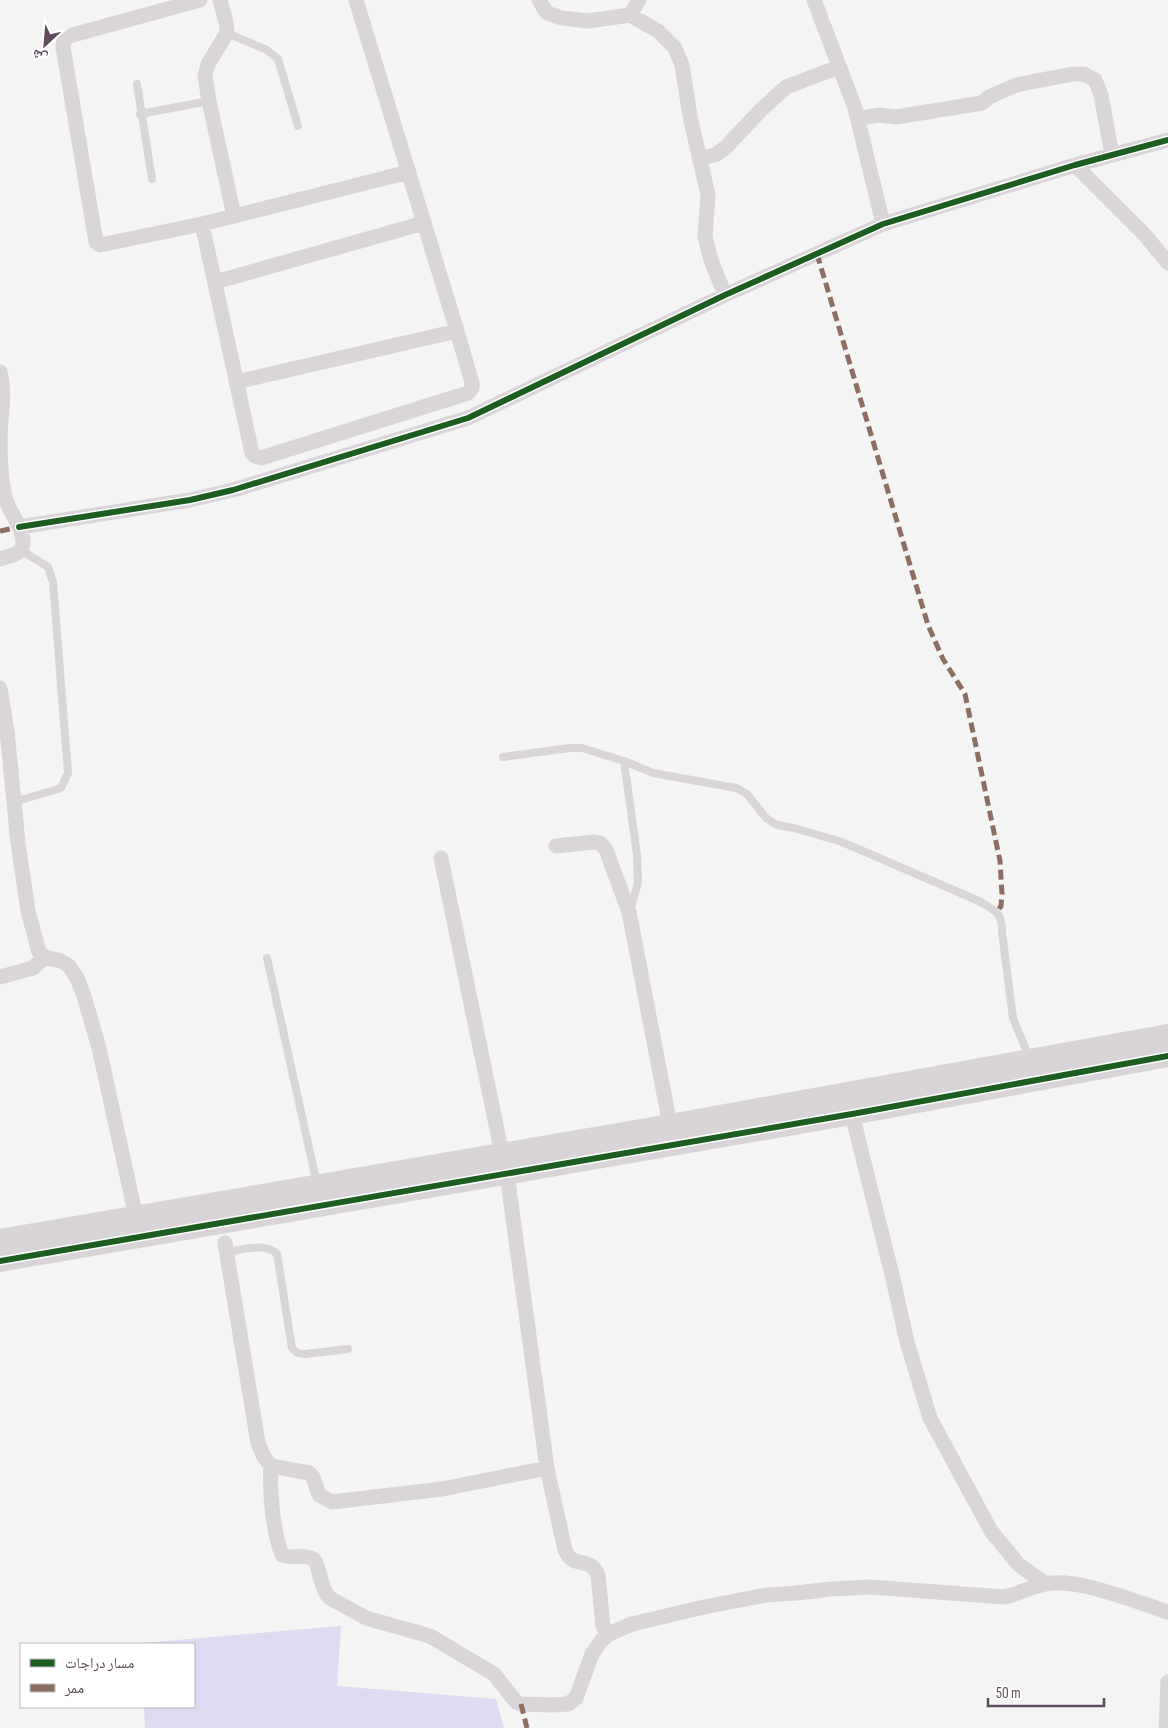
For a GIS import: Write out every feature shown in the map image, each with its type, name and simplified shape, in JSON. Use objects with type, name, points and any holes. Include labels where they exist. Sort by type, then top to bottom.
[{"type":"street","points":[[200,0],[162,5],[69,36],[64,41],[63,46],[96,242],[100,245],[202,224],[409,172]]},
{"type":"street","points":[[220,0],[227,33],[208,64],[206,76],[209,101],[234,216]]},
{"type":"street","points":[[202,224],[236,382],[252,452],[255,456],[261,458],[468,392],[472,388],[457,331],[356,0]]},
{"type":"street","points":[[539,0],[547,13],[562,18],[588,21],[630,16],[658,31],[675,48],[682,65],[690,116],[708,195],[705,237],[711,260],[726,295]]},
{"type":"street","points":[[630,16],[639,0]]},
{"type":"street","points":[[814,0],[858,119],[883,224]]},
{"type":"street","points":[[699,158],[715,155],[725,148],[786,87],[840,67]]},
{"type":"street","points":[[858,119],[877,115],[896,117],[982,103],[989,97],[1016,85],[1074,74],[1084,74],[1095,80],[1101,95],[1112,155]]},
{"type":"street","points":[[19,527],[190,500],[233,490],[468,418],[726,295],[883,224],[1075,165],[1168,140]]},
{"type":"street","points":[[1075,165],[1144,234],[1168,263]]},
{"type":"street","points":[[215,282],[424,223]]},
{"type":"street","points":[[236,382],[457,331]]},
{"type":"street","points":[[0,372],[4,403],[0,440],[4,492],[10,511],[19,527],[23,544],[21,550],[17,553],[0,559]]},
{"type":"street","points":[[0,688],[7,731],[7,802],[28,911],[39,952],[45,957],[61,961],[69,966],[77,978],[84,996],[99,1048],[136,1217]]},
{"type":"street","points":[[556,846],[593,842],[600,843],[606,850],[629,912],[670,1125]]},
{"type":"street","points":[[441,858],[504,1164],[547,1468],[565,1550],[568,1557],[574,1561],[595,1568],[598,1575],[603,1626],[609,1634]]},
{"type":"street","points":[[0,976],[33,968],[45,957]]},
{"type":"street","points":[[0,1261],[504,1164],[670,1125],[1168,1035]]},
{"type":"street","points":[[0,1240],[317,1186],[504,1164],[852,1114],[1168,1056]]},
{"type":"street","points":[[852,1114],[907,1342],[930,1418],[991,1531],[1019,1565],[1046,1584]]},
{"type":"street","points":[[226,1248],[258,1443],[264,1457],[271,1466],[270,1491],[277,1543],[282,1555],[287,1558],[311,1558],[316,1561],[322,1586],[330,1598],[366,1618],[430,1636],[494,1674],[516,1702],[521,1704],[551,1705],[572,1702],[576,1698],[592,1654],[601,1641],[609,1634],[632,1624],[766,1595],[870,1587],[1004,1597],[1046,1584],[1065,1583],[1095,1589],[1168,1612]]},
{"type":"street","points":[[271,1466],[309,1473],[319,1495],[332,1502],[442,1489],[547,1468]]},
{"type":"street","points":[[1166,1728],[1168,1682]]},
{"type":"lane","points":[[227,33],[267,50],[278,59],[298,126]]},
{"type":"lane","points":[[137,84],[140,114],[152,179]]},
{"type":"lane","points":[[140,114],[209,101]]},
{"type":"lane","points":[[7,802],[61,788],[68,773],[53,582],[48,568],[21,550]]},
{"type":"lane","points":[[503,758],[570,748],[582,748],[624,761],[653,773],[736,788],[747,794],[766,818],[777,825],[842,842],[979,900],[997,912],[1002,921],[1013,1018],[1030,1061]]},
{"type":"lane","points":[[624,761],[637,856],[638,883],[629,912]]},
{"type":"lane","points":[[267,958],[317,1186]]},
{"type":"lane","points":[[226,1248],[266,1247],[277,1254],[292,1348],[297,1353],[305,1354],[348,1349]]},
{"type":"shaded area","points":[[341,1626],[337,1686],[496,1699],[504,1728],[145,1728],[144,1708],[195,1708],[195,1643],[143,1643]]},
{"type":"marked path","points":[[817,254],[928,625],[943,659],[965,694],[1000,861],[1002,894],[1001,906],[997,912]]},
{"type":"marked path","points":[[0,531],[19,527]]},
{"type":"marked path","points":[[521,1704],[527,1728]]},
{"type":"cycle path","points":[[19,527],[190,500],[233,490],[468,418],[725,295],[883,224],[1075,165],[1168,140]]},
{"type":"cycle path","points":[[0,1261],[852,1114],[1168,1056]]}]
